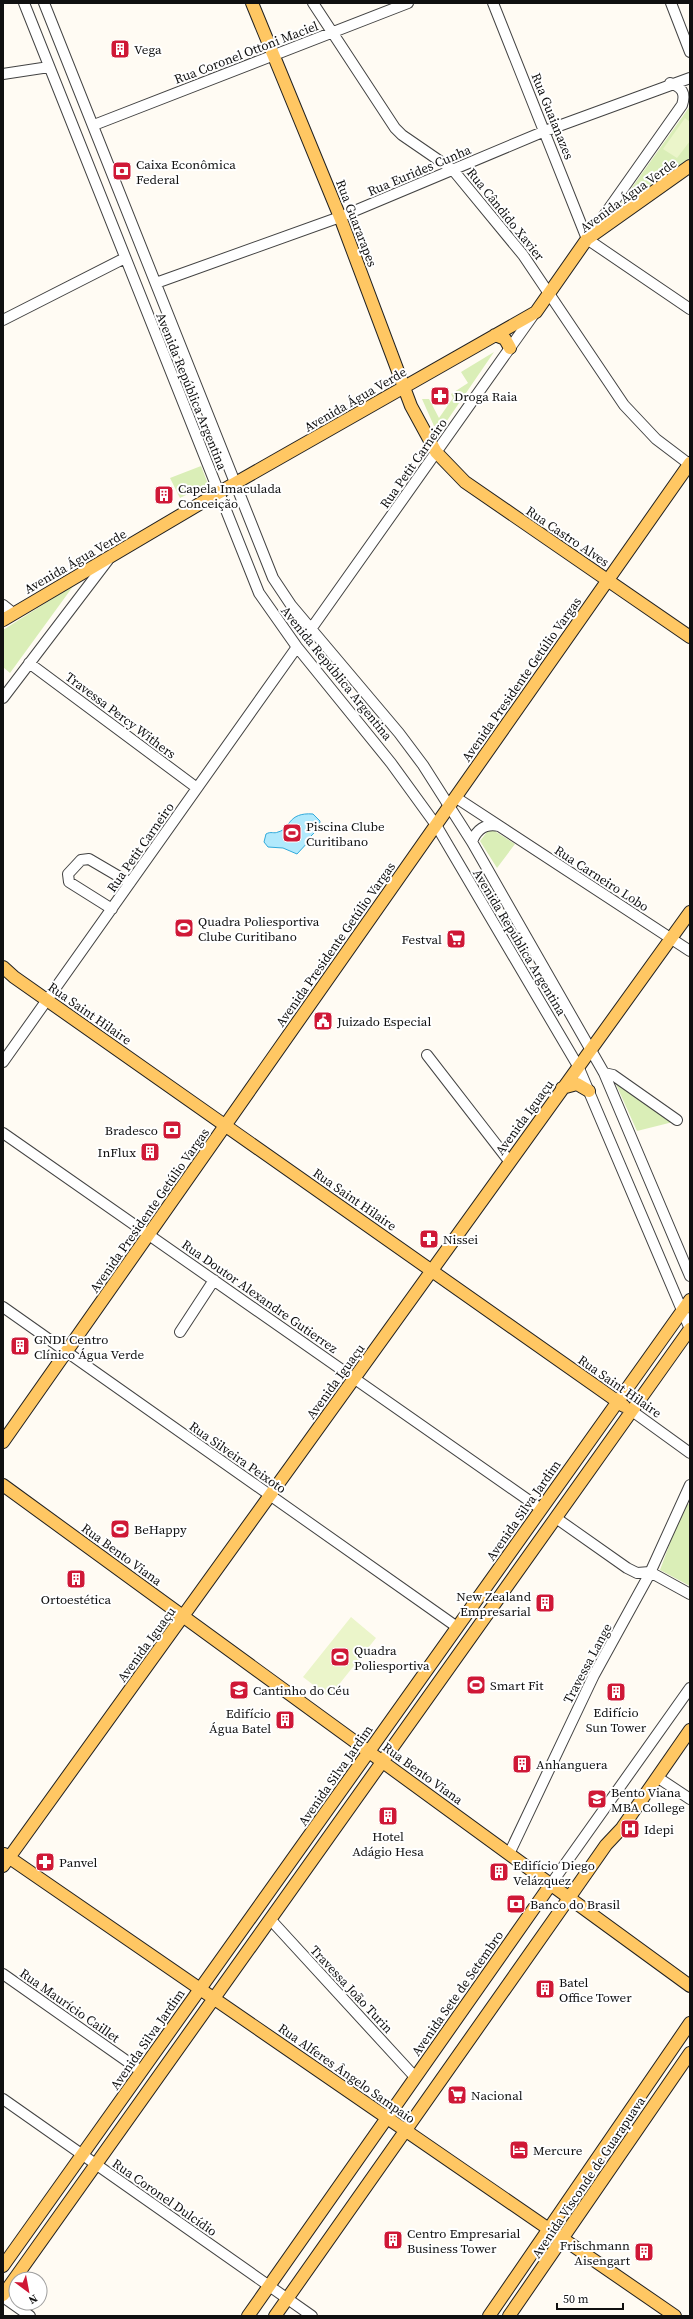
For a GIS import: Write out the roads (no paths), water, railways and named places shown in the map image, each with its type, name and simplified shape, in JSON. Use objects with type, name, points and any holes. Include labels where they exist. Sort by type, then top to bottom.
[{"type":"main road","name":"Rua Guararapes","points":[[252,3],[340,217],[403,387],[417,418],[436,452]]},
{"type":"main road","name":"Avenida Água Verde","points":[[8,616],[108,560],[237,482],[536,312],[587,239],[690,166]]},
{"type":"main road","points":[[495,335],[505,338],[510,348]]},
{"type":"main road","name":"Rua Castro Alves","points":[[436,452],[465,482],[690,637]]},
{"type":"main road","name":"Avenida Presidente Getúlio Vargas","points":[[3,1442],[690,464]]},
{"type":"main road","name":"Avenida Iguaçu","points":[[5,1859],[183,1616],[690,912]]},
{"type":"main road","name":"Rua Saint Hilaire","points":[[3,968],[632,1411]]},
{"type":"main road","points":[[562,1088],[578,1084],[589,1091]]},
{"type":"main road","name":"Avenida Silva Jardim","points":[[3,2266],[690,1300]]},
{"type":"main road","points":[[3,2296],[690,1329]]},
{"type":"main road","name":"Rua Bento Viana","points":[[3,1485],[690,1986]]},
{"type":"main road","points":[[471,1607],[498,1600]]},
{"type":"main road","points":[[431,1694],[437,1655]]},
{"type":"main road","points":[[275,2316],[569,1898],[690,1730]]},
{"type":"main road","points":[[299,1850],[319,1851]]},
{"type":"main road","name":"Rua Alferes Ângelo Sampaio","points":[[5,1859],[200,1989],[675,2316]]},
{"type":"main road","name":"Avenida Sete de Setembro","points":[[248,2316],[386,2117],[551,1884]]},
{"type":"main road","name":"Avenida Visconde de Guarapuava","points":[[489,2316],[690,2023]]},
{"type":"main road","name":"Avenida Visconde de Guarapuava","points":[[511,2313],[690,2053]]},
{"type":"main road","points":[[649,2083],[676,2072]]},
{"type":"main road","points":[[131,2086],[132,2113]]},
{"type":"main road","points":[[508,2288],[511,2313]]},
{"type":"street","name":"Avenida República Argentina","points":[[24,3],[259,593],[297,647],[397,770],[436,825],[578,1066],[690,1329]]},
{"type":"street","name":"Avenida República Argentina","points":[[44,3],[237,482],[273,578],[311,629],[399,732],[452,802],[472,842],[604,1073],[690,1276]]},
{"type":"street","name":"Rua Cândido Xavier","points":[[314,3],[395,128],[411,142],[453,170],[524,255],[548,295],[631,413],[656,439],[690,464]]},
{"type":"street","name":"Rua Coronel Ottoni Maciel","points":[[94,125],[408,3]]},
{"type":"street","name":"Rua Guaianazes","points":[[493,3],[587,239]]},
{"type":"street","points":[[671,3],[690,52]]},
{"type":"street","points":[[3,74],[49,67]]},
{"type":"street","name":"Rua Eurides Cunha","points":[[156,283],[340,217],[545,131],[670,84],[690,78]]},
{"type":"street","points":[[670,84],[682,90],[684,94],[682,105],[587,239],[690,309]]},
{"type":"street","points":[[3,320],[125,258]]},
{"type":"street","name":"Rua Petit Carneiro","points":[[311,629],[536,312]]},
{"type":"street","points":[[3,698],[108,560]]},
{"type":"street","points":[[3,605],[8,616]]},
{"type":"street","name":"Rua Petit Carneiro","points":[[3,1062],[297,647]]},
{"type":"street","name":"Travessa Percy Withers","points":[[29,663],[197,788]]},
{"type":"street","name":"Rua Carneiro Lobo","points":[[452,802],[500,826],[690,951]]},
{"type":"street","points":[[472,842],[479,829],[493,824],[500,826]]},
{"type":"street","points":[[112,909],[69,882],[68,874],[81,860],[89,859],[130,883]]},
{"type":"street","points":[[427,1055],[510,1161]]},
{"type":"street","points":[[604,1073],[613,1075],[677,1120]]},
{"type":"street","name":"Rua Doutor Alexandre Gutierrez","points":[[3,1133],[541,1509]]},
{"type":"street","points":[[180,1332],[214,1280]]},
{"type":"street","name":"Rua Silveira Peixoto","points":[[3,1307],[457,1627]]},
{"type":"street","name":"Rua Saint Hilaire","points":[[632,1411],[690,1453]]},
{"type":"street","name":"Travessa Lange","points":[[509,1854],[594,1675],[650,1572],[690,1485]]},
{"type":"street","points":[[556,1518],[627,1568],[637,1573],[650,1572],[690,1594]]},
{"type":"street","name":"Avenida Sete de Setembro","points":[[551,1884],[690,1688]]},
{"type":"street","points":[[657,1777],[690,1799]]},
{"type":"street","name":"Travessa João Turin","points":[[270,1919],[415,2077]]},
{"type":"street","name":"Rua Maurício Caillet","points":[[3,1974],[141,2071]]},
{"type":"street","name":"Rua Coronel Dulcídio","points":[[3,2099],[312,2316]]},
{"type":"street","points":[[3,2296],[30,2316]]},
{"type":"water","name":"Piscina Clube Curitibano","points":[[305,814],[313,814],[320,821],[319,828],[297,854],[283,848],[268,847],[264,842],[266,834],[277,833],[285,828],[294,818]]},
{"type":"place","name":"Vega","points":[[120,49]]},
{"type":"place","name":"Caixa Econômica Federal","points":[[122,171]]},
{"type":"place","name":"Droga Raia","points":[[440,396]]},
{"type":"place","name":"Capela Imaculada Conceição","points":[[164,495]]},
{"type":"place","name":"Piscina Clube Curitibano","points":[[292,833]]},
{"type":"place","name":"Quadra Poliesportiva Clube Curitibano","points":[[184,928]]},
{"type":"place","name":"Festval","points":[[456,939]]},
{"type":"place","name":"Juizado Especial","points":[[323,1021]]},
{"type":"place","name":"Bradesco","points":[[172,1130]]},
{"type":"place","name":"InFlux","points":[[150,1152]]},
{"type":"place","name":"Nissei","points":[[429,1239]]},
{"type":"place","name":"GNDI Centro Clínico Água Verde","points":[[20,1346]]},
{"type":"place","name":"BeHappy","points":[[120,1529]]},
{"type":"place","name":"Ortoestética","points":[[76,1579]]},
{"type":"place","name":"New Zealand Empresarial","points":[[545,1603]]},
{"type":"place","name":"Quadra Poliesportiva","points":[[340,1657]]},
{"type":"place","name":"Smart Fit","points":[[476,1685]]},
{"type":"place","name":"Cantinho do Céu","points":[[239,1690]]},
{"type":"place","name":"Edifício Sun Tower","points":[[616,1692]]},
{"type":"place","name":"Edifício Água Batel","points":[[285,1720]]},
{"type":"place","name":"Anhanguera","points":[[522,1764]]},
{"type":"place","name":"Bento Viana MBA College","points":[[597,1799]]},
{"type":"place","name":"Hotel Adágio Hesa","points":[[388,1816]]},
{"type":"place","name":"Idepi","points":[[630,1829]]},
{"type":"place","name":"Panvel","points":[[45,1862]]},
{"type":"place","name":"Edifício Diego Velázquez","points":[[499,1872]]},
{"type":"place","name":"Banco do Brasil","points":[[516,1904]]},
{"type":"place","name":"Batel Office Tower","points":[[545,1989]]},
{"type":"place","name":"Nacional","points":[[457,2095]]},
{"type":"place","name":"Mercure","points":[[519,2150]]},
{"type":"place","name":"Centro Empresarial Business Tower","points":[[393,2240]]},
{"type":"place","name":"Frischmann Aisengart","points":[[644,2252]]}]
